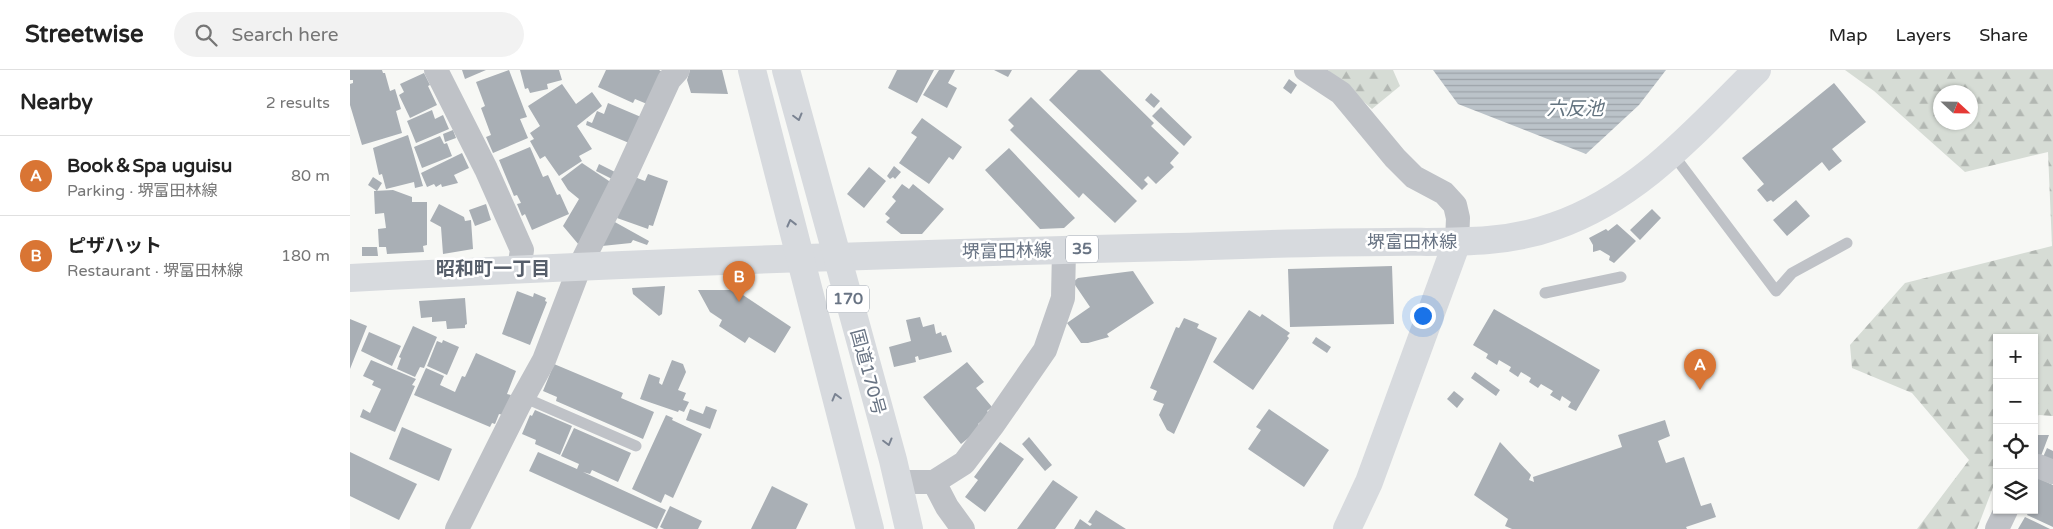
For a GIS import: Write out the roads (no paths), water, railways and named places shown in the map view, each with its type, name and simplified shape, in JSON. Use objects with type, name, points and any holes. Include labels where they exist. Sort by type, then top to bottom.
[{"type":"main road","name":"国道170号","points":[[752,70],[870,529]]},
{"type":"main road","name":"国道170号","points":[[786,70],[898,482],[909,529]]},
{"type":"main road","name":"堺富田林線","points":[[350,278],[519,268],[800,257],[1501,240],[1557,226],[1628,190],[1672,154],[1757,70]]},
{"type":"main road","points":[[1347,529],[1369,482],[1457,242]]},
{"type":"street","points":[[436,70],[486,168],[522,250],[519,268]]},
{"type":"street","points":[[457,529],[523,397],[544,360],[580,266],[624,178],[669,80],[678,70]]},
{"type":"street","points":[[1306,70],[1341,93],[1395,158],[1414,177],[1444,193],[1456,205],[1458,218],[1457,242]]},
{"type":"street","points":[[898,482],[934,482],[964,462],[1045,350],[1063,298],[1064,250]]},
{"type":"street","points":[[2038,466],[2053,472]]},
{"type":"street","points":[[934,482],[947,507],[963,529]]},
{"type":"street","points":[[1997,529],[2004,514]]},
{"type":"lane","points":[[1672,154],[1776,291],[1792,273],[1847,243]]},
{"type":"lane","points":[[1545,293],[1621,277]]},
{"type":"lane","points":[[523,397],[636,446]]},
{"type":"water","name":"六反池","points":[[1433,70],[1666,70],[1639,105],[1586,154],[1458,104]]},
{"type":"place","name":"ピザハット","points":[[739,302]]},
{"type":"place","name":"Book＆Spa uguisu","points":[[1700,390]]},
{"type":"district","name":"昭和町一丁目","points":[[493,269]]}]
